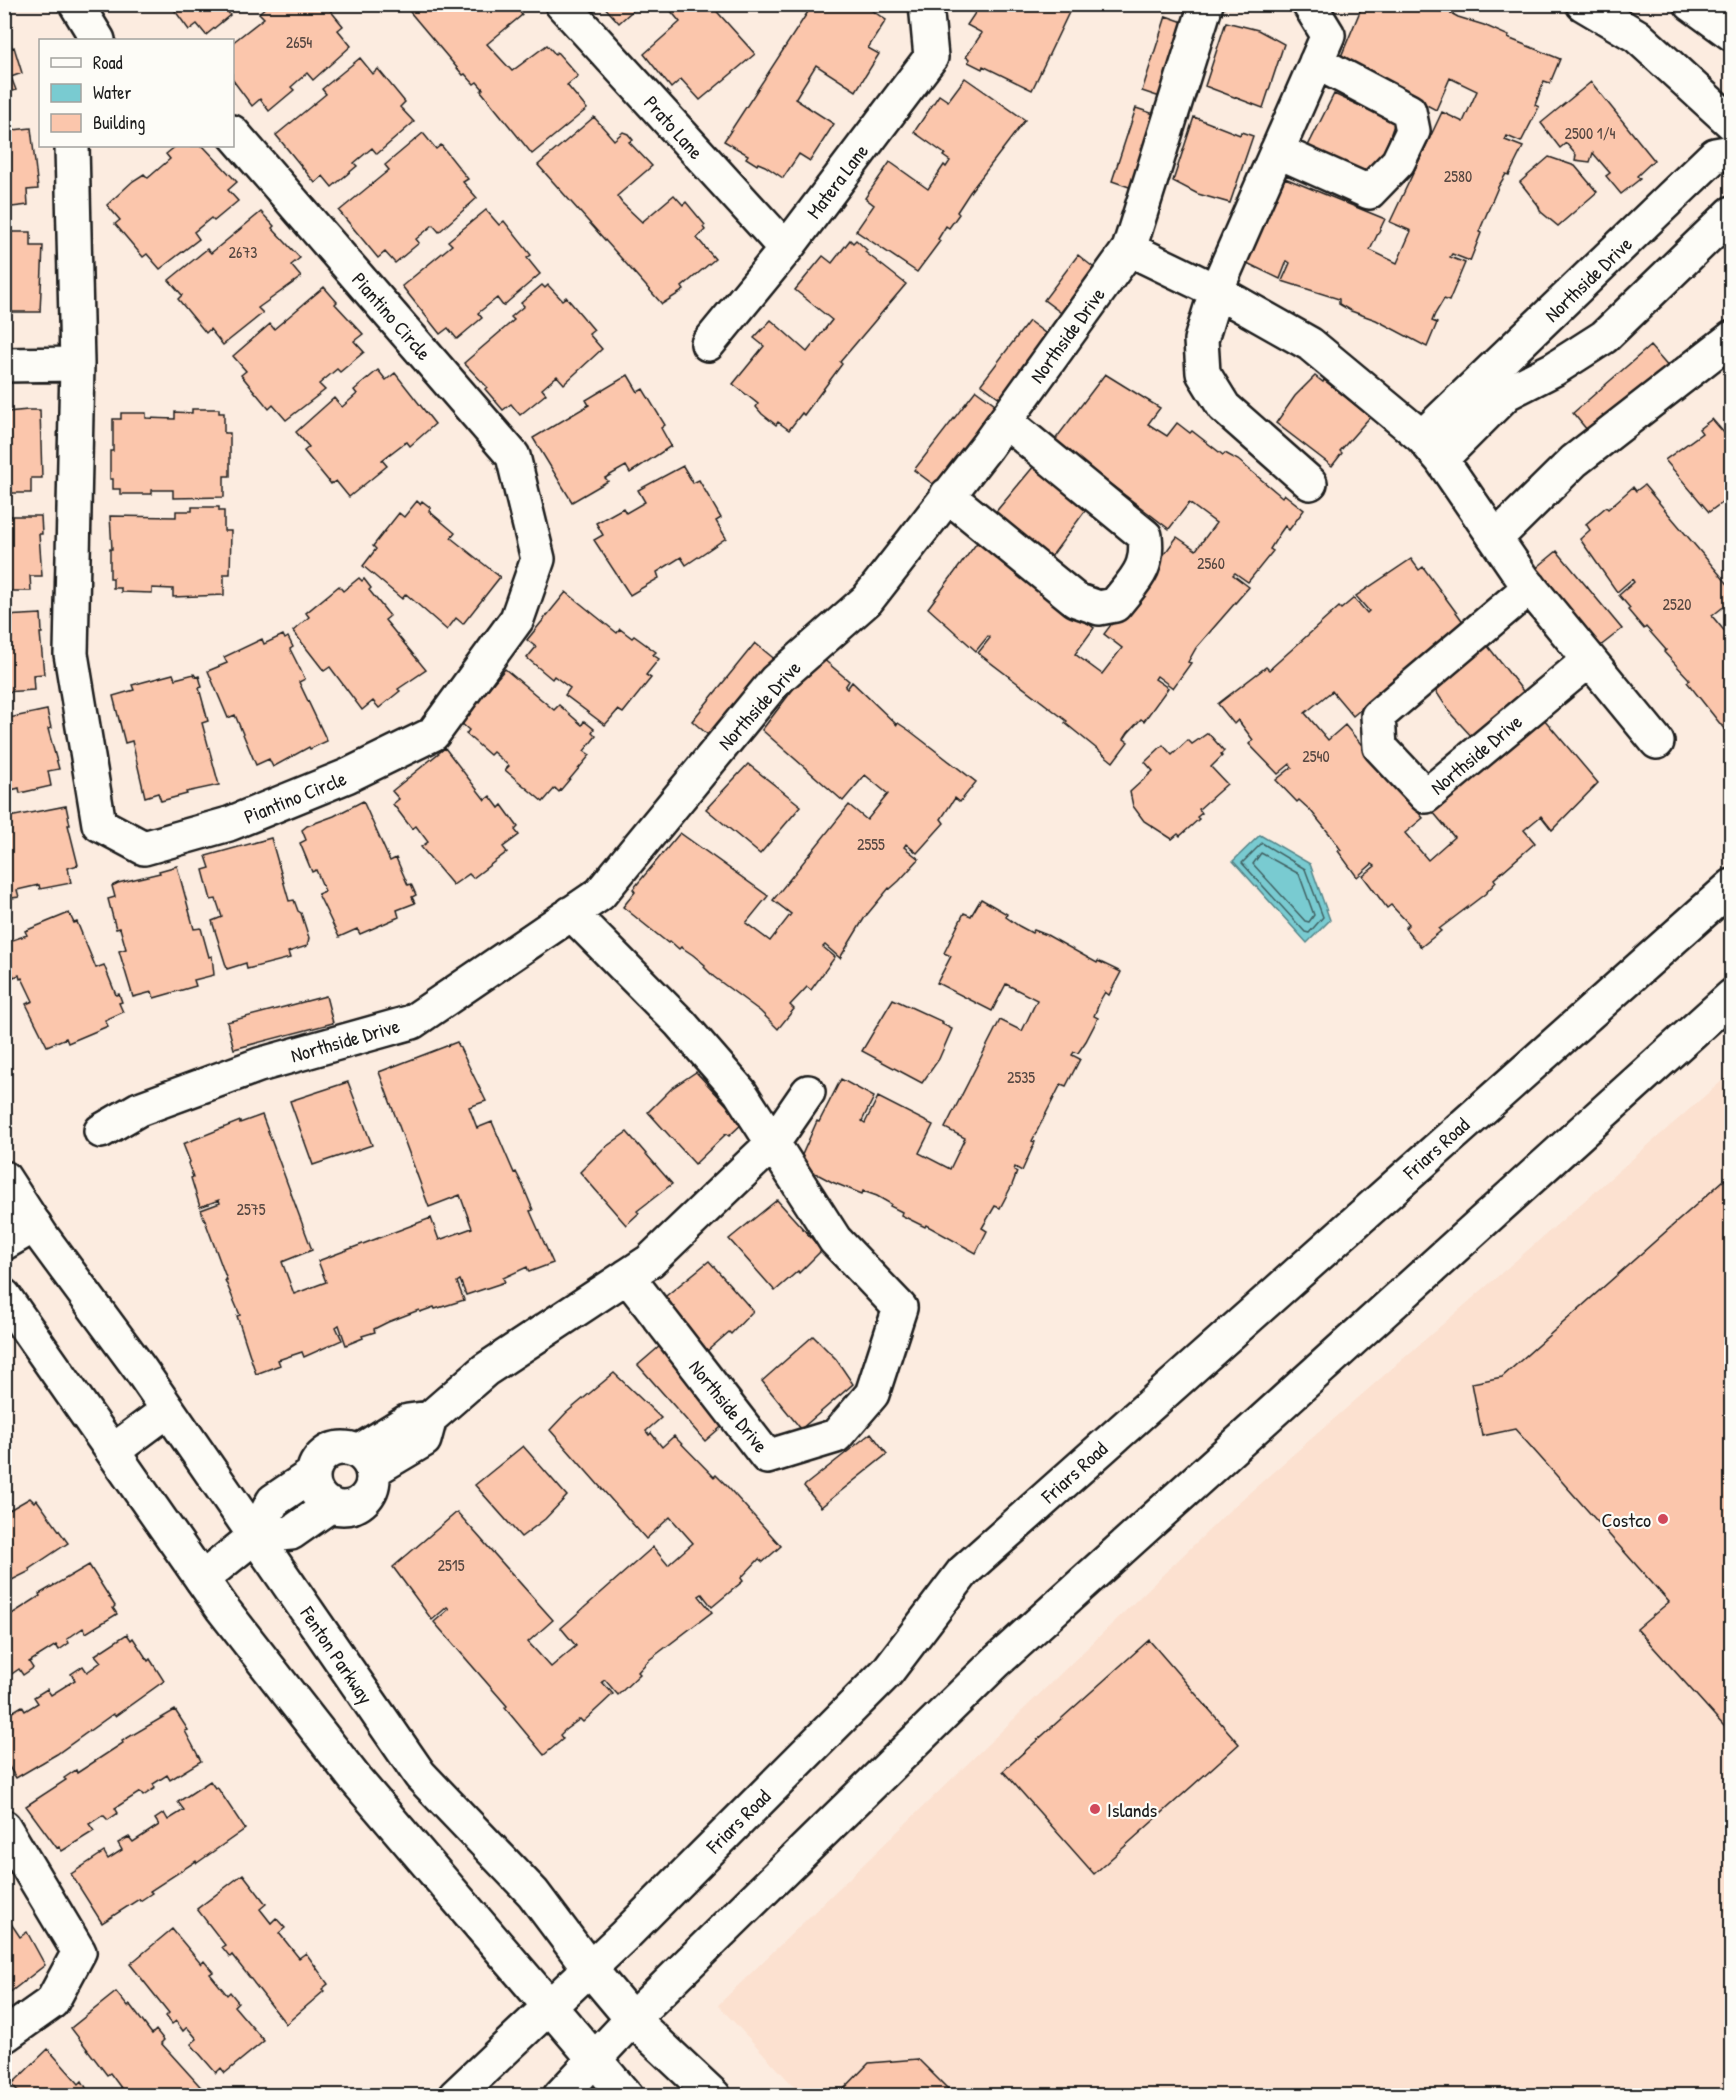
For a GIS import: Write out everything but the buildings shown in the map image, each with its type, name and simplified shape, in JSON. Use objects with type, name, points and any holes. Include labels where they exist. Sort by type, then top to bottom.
[{"type":"main road","points":[[76,4],[97,39]]},
{"type":"main road","name":"Prato Lane","points":[[562,4],[786,249]]},
{"type":"main road","name":"Matera Lane","points":[[708,344],[786,249],[931,57],[926,4]]},
{"type":"main road","name":"Northside Drive","points":[[100,1131],[139,1109],[259,1065],[412,1022],[600,894],[775,681],[867,600],[1005,421],[1129,249],[1206,4]]},
{"type":"main road","points":[[1309,4],[1328,35],[1216,291],[1201,340],[1203,373],[1224,407],[1310,483]]},
{"type":"main road","points":[[1583,4],[1637,36],[1731,123]]},
{"type":"main road","points":[[1691,4],[1731,34]]},
{"type":"main road","points":[[1277,151],[1369,192],[1398,162],[1413,131],[1409,111],[1316,62]]},
{"type":"main road","name":"Piantino Circle","points":[[72,147],[76,364],[71,654],[99,824],[144,848],[229,824],[347,776],[433,734],[518,619],[538,559],[513,456],[234,134]]},
{"type":"main road","name":"Northside Drive","points":[[1432,448],[1516,348],[1715,155],[1731,152]]},
{"type":"main road","points":[[1432,448],[1507,393],[1545,374],[1604,337],[1731,213]]},
{"type":"main road","points":[[1129,249],[1216,291],[1310,344],[1432,448],[1530,587],[1657,742]]},
{"type":"main road","points":[[1496,538],[1574,461],[1731,338]]},
{"type":"main road","points":[[1516,348],[1518,366],[1529,374],[1545,374]]},
{"type":"main road","points":[[4,365],[76,364]]},
{"type":"main road","points":[[947,495],[1076,600],[1099,608],[1115,605],[1144,568],[1147,553],[1145,536],[1005,421]]},
{"type":"main road","name":"Northside Drive","points":[[1530,587],[1378,716],[1380,747],[1426,796],[1589,660]]},
{"type":"main road","name":"Friars Road","points":[[455,2096],[590,1969],[887,1672],[963,1572],[1731,886]]},
{"type":"main road","name":"Northside Drive","points":[[571,913],[680,1023],[740,1092],[835,1240],[900,1308],[872,1394],[836,1436],[767,1457],[627,1276]]},
{"type":"main road","points":[[560,2096],[632,2019],[996,1662],[1731,996]]},
{"type":"main road","points":[[365,1462],[408,1421],[430,1418],[485,1370],[650,1261],[773,1143],[808,1092]]},
{"type":"main road","name":"Fenton Parkway","points":[[4,1178],[35,1225],[168,1410],[420,1775],[533,1893],[590,1969],[632,2019],[714,2096]]},
{"type":"main road","points":[[4,1242],[35,1225]]},
{"type":"main road","points":[[4,1296],[202,1579],[356,1780],[626,2096]]},
{"type":"main road","points":[[113,1451],[168,1410]]},
{"type":"main road","points":[[255,1536],[291,1533],[331,1505],[350,1506],[359,1502],[371,1487],[365,1462],[348,1448],[329,1451],[316,1464],[313,1473],[317,1492],[331,1505]]},
{"type":"main road","points":[[202,1579],[255,1536],[273,1501],[313,1473]]},
{"type":"main road","points":[[4,1827],[79,1952],[52,2002],[4,2037]]},
{"type":"shaded area","points":[[1731,1073],[1731,2095],[802,2095],[718,2005],[1233,1507]]},
{"type":"water","points":[[1260,835],[1310,864],[1330,920],[1307,943],[1233,861]]},
{"type":"place","name":"Costco","points":[[1663,1519]]},
{"type":"place","name":"Islands","points":[[1095,1809]]}]
